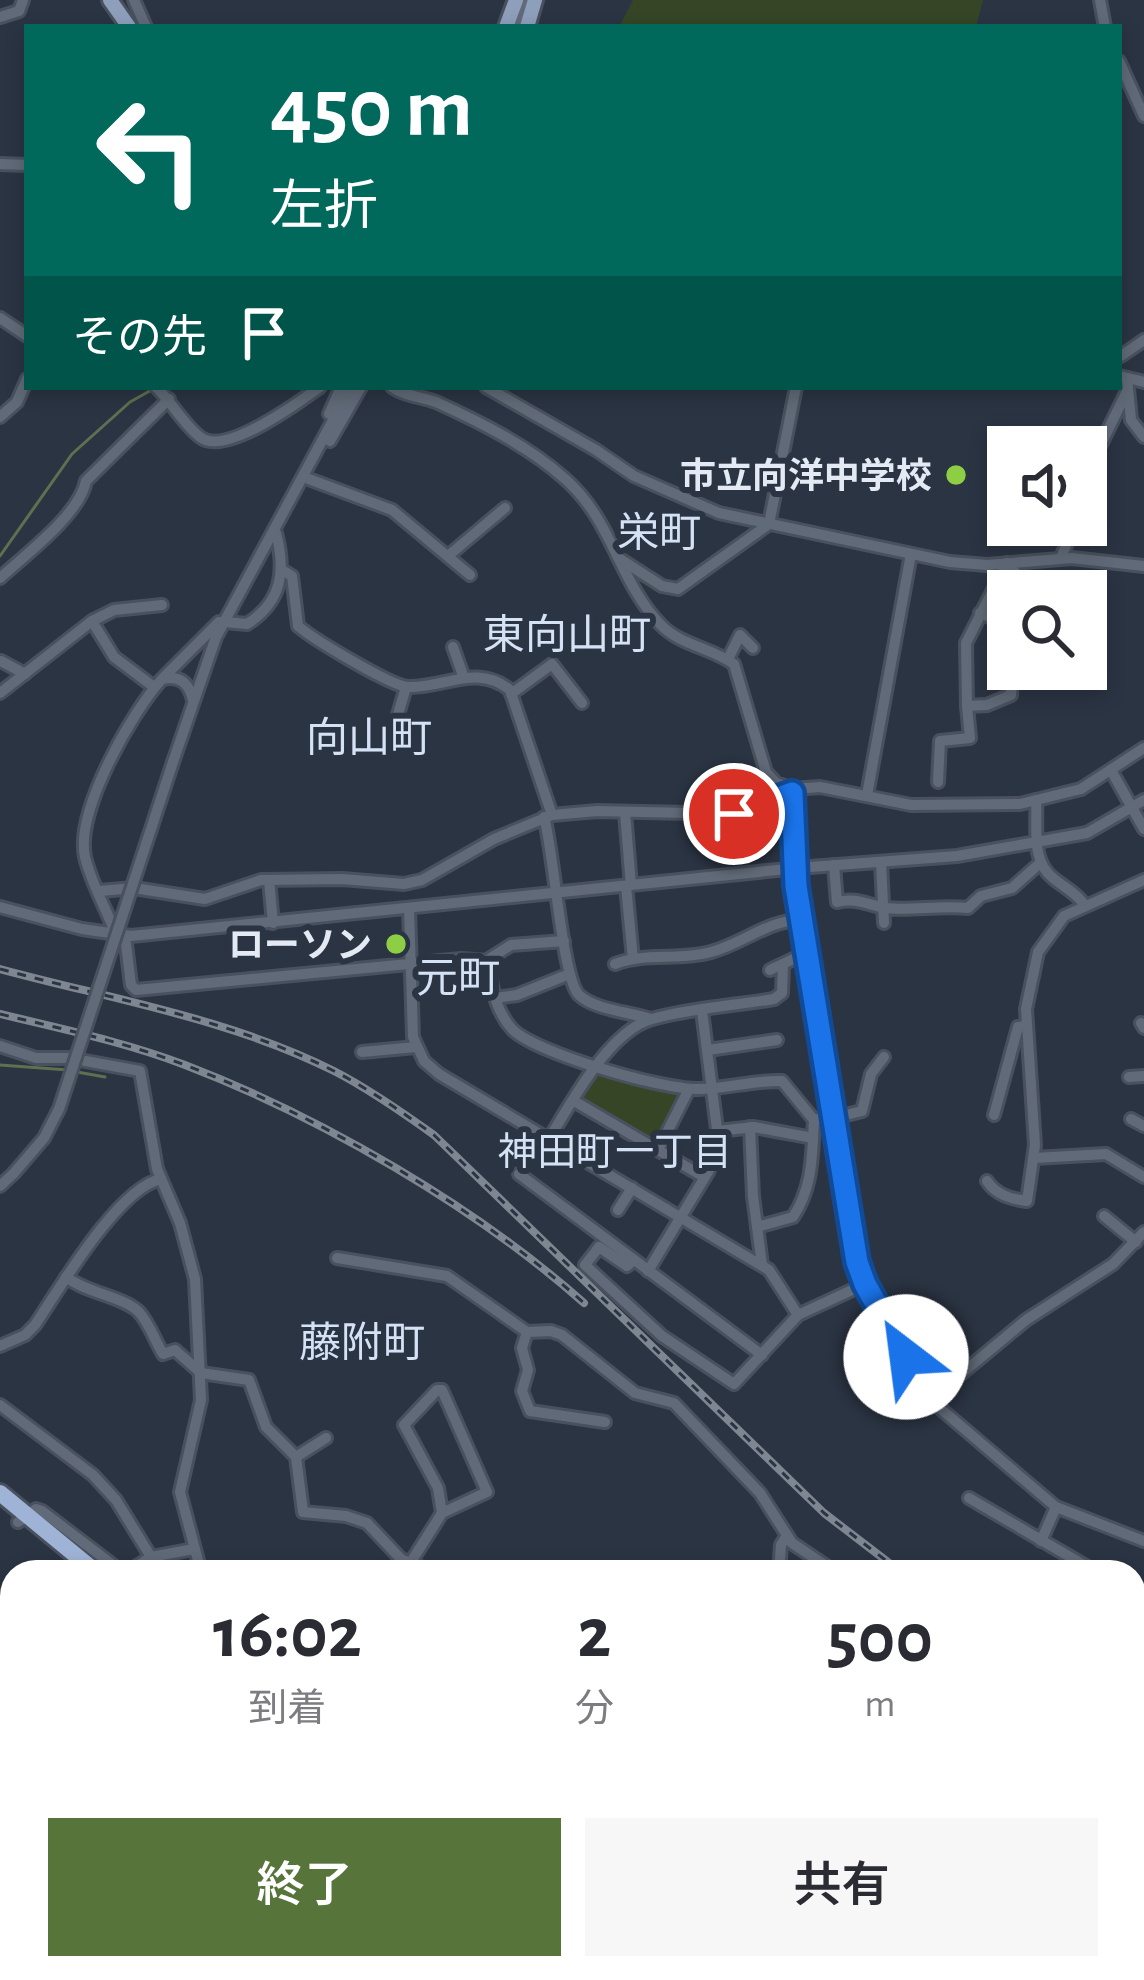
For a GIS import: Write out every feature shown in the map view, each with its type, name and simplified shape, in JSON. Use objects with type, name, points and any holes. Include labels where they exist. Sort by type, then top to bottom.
[{"type":"highway","points":[[0,1493],[65,1560]]},
{"type":"highway","points":[[0,1507],[79,1560]]},
{"type":"street","points":[[0,17],[19,11],[23,0]]},
{"type":"street","points":[[1100,0],[1100,23]]},
{"type":"street","points":[[1122,68],[1144,116]]},
{"type":"street","points":[[1144,340],[1123,370],[1131,420],[1144,437]]},
{"type":"street","points":[[1123,370],[1144,382]]},
{"type":"street","points":[[0,417],[17,402],[24,386]]},
{"type":"street","points":[[3,575],[71,511],[86,481],[161,392],[200,438],[213,442],[258,427],[315,390]]},
{"type":"street","points":[[289,505],[340,390]]},
{"type":"street","points":[[0,1186],[44,1138],[59,1109],[216,637],[349,390]]},
{"type":"street","points":[[289,505],[359,390]]},
{"type":"street","points":[[399,390],[473,421],[554,469],[596,510],[641,600],[667,631],[728,659],[736,668],[766,772],[793,791]]},
{"type":"street","points":[[491,390],[658,488],[719,513],[963,564],[1061,558],[1144,566]]},
{"type":"street","points":[[620,559],[662,586],[677,589],[769,524],[795,390]]},
{"type":"street","points":[[1103,426],[1116,390]]},
{"type":"street","points":[[307,478],[392,510],[470,575]]},
{"type":"street","points":[[448,556],[505,508]]},
{"type":"street","points":[[225,622],[247,624],[266,611],[278,592],[282,570],[276,531]]},
{"type":"street","points":[[1061,558],[1066,546]]},
{"type":"street","points":[[867,795],[910,554]]},
{"type":"street","points":[[1006,563],[1013,570]]},
{"type":"street","points":[[938,782],[940,741],[970,738],[966,643],[1006,563]]},
{"type":"street","points":[[282,570],[292,576],[298,626],[303,631],[406,688],[464,678],[493,679],[512,694],[548,816],[567,975],[585,999],[651,1019]]},
{"type":"street","points":[[0,693],[92,621],[114,610],[162,605]]},
{"type":"street","points":[[232,608],[158,683],[128,728],[86,825],[86,857],[121,936],[130,985],[136,990],[460,959],[489,961]]},
{"type":"street","points":[[980,613],[987,616]]},
{"type":"street","points":[[92,621],[113,656],[158,683],[184,681],[194,702]]},
{"type":"street","points":[[728,659],[740,635],[754,648]]},
{"type":"street","points":[[453,647],[464,678]]},
{"type":"street","points":[[1,661],[26,674]]},
{"type":"street","points":[[512,694],[552,664],[582,703]]},
{"type":"street","points":[[392,735],[406,688]]},
{"type":"street","points":[[968,706],[987,705],[1011,695],[1011,690]]},
{"type":"street","points":[[100,891],[134,888],[205,898],[269,880],[409,883],[548,816],[734,814],[793,791],[820,787],[911,806],[1020,804],[1081,789],[1144,748]]},
{"type":"street","points":[[1112,772],[1139,803],[1144,829]]},
{"type":"street","points":[[793,791],[801,920],[857,1262],[865,1284],[932,1400],[1056,1508],[1144,1541]]},
{"type":"street","points":[[1036,800],[1040,864],[1084,904]]},
{"type":"street","points":[[0,908],[121,936],[273,922],[1038,844],[1087,833],[1139,803]]},
{"type":"street","points":[[626,812],[633,959]]},
{"type":"street","points":[[881,863],[884,923]]},
{"type":"street","points":[[834,866],[837,902],[856,899],[884,907],[968,908],[981,896],[1012,888],[1040,864]]},
{"type":"street","points":[[269,880],[273,922]]},
{"type":"street","points":[[987,1181],[1010,1198],[1027,1201],[1034,1158],[1026,1026],[1038,952],[1064,916],[1144,880]]},
{"type":"street","points":[[409,883],[416,1047],[439,1074],[770,1270],[798,1315]]},
{"type":"street","points":[[615,964],[710,952],[780,922],[801,920]]},
{"type":"street","points":[[564,941],[511,945],[492,954],[489,961],[495,998],[508,1025],[526,1042],[689,1089],[785,1082],[814,1120],[809,1182],[795,1214],[757,1227]]},
{"type":"street","points":[[549,1139],[618,1040],[651,1019],[774,999],[782,993],[776,968],[806,952]]},
{"type":"street","points":[[495,998],[517,995],[567,975]]},
{"type":"street","points":[[648,1271],[719,1145],[702,1011]]},
{"type":"street","points":[[994,1115],[1018,1027],[1026,1026]]},
{"type":"street","points":[[708,1050],[777,1040]]},
{"type":"street","points":[[0,1046],[36,1058],[69,1058],[140,1071],[161,1179],[196,1279],[201,1373],[198,1420],[181,1492],[197,1560]]},
{"type":"street","points":[[362,1052],[416,1047]]},
{"type":"street","points":[[814,1120],[863,1109],[871,1074],[884,1057]]},
{"type":"street","points":[[1130,1077],[1144,1076]]},
{"type":"street","points":[[658,1150],[689,1089]]},
{"type":"street","points":[[574,1101],[704,1178]]},
{"type":"street","points":[[1131,1119],[1144,1126]]},
{"type":"street","points":[[718,1131],[751,1127],[813,1138]]},
{"type":"street","points":[[751,1127],[762,1265]]},
{"type":"street","points":[[1034,1158],[1106,1154],[1144,1177]]},
{"type":"street","points":[[519,1174],[762,1355]]},
{"type":"street","points":[[0,1346],[35,1325],[66,1277],[128,1200],[161,1179]]},
{"type":"street","points":[[618,1210],[632,1188]]},
{"type":"street","points":[[932,1400],[1008,1334],[1112,1264],[1140,1237],[1104,1216]]},
{"type":"street","points":[[634,1260],[627,1266],[599,1246],[585,1265],[662,1336],[734,1384],[798,1315],[865,1284]]},
{"type":"street","points":[[337,1258],[447,1276],[527,1332],[556,1331],[635,1393],[674,1403],[760,1493],[786,1537],[814,1560]]},
{"type":"street","points":[[66,1277],[87,1291],[140,1312],[163,1354],[176,1350],[201,1373],[227,1373],[252,1382],[266,1427],[296,1457],[303,1512],[367,1523],[404,1560]]},
{"type":"street","points":[[527,1332],[523,1348],[528,1370],[522,1391],[527,1408],[538,1414],[605,1422]]},
{"type":"street","points":[[412,1560],[442,1513],[488,1492],[450,1401],[437,1390],[404,1424],[438,1488],[442,1513]]},
{"type":"street","points":[[0,1405],[93,1475],[116,1499],[151,1557]]},
{"type":"street","points":[[296,1457],[326,1438]]},
{"type":"street","points":[[969,1498],[1074,1560]]},
{"type":"street","points":[[1040,1541],[1056,1508]]},
{"type":"street","points":[[22,1519],[36,1509],[42,1511],[109,1560]]},
{"type":"street","points":[[780,1560],[786,1537]]},
{"type":"street","points":[[146,1560],[194,1549]]},
{"type":"green space","points":[[633,0],[983,0],[977,24],[621,24]]},
{"type":"green space","points":[[603,1071],[684,1091],[659,1143],[654,1145],[580,1102],[596,1074]]},
{"type":"waterway","points":[[0,556],[72,454],[130,402],[151,390]]},
{"type":"waterway","points":[[0,1065],[68,1070]]},
{"type":"waterway","points":[[77,1072],[105,1077]]},
{"type":"railway","points":[[0,969],[254,1037],[334,1071],[398,1109],[434,1135],[824,1513],[885,1560]]},
{"type":"railway","points":[[0,1014],[162,1057],[290,1111],[446,1199],[584,1303]]},
{"type":"place","name":"市立向洋中学校","points":[[956,475]]},
{"type":"place","name":"ローソン","points":[[396,944]]},
{"type":"district","name":"栄町","points":[[659,532]]},
{"type":"district","name":"東向山町","points":[[567,634]]},
{"type":"district","name":"向山町","points":[[369,737]]},
{"type":"district","name":"元町","points":[[458,977]]},
{"type":"district","name":"神田町一丁目","points":[[615,1151]]},
{"type":"district","name":"藤附町","points":[[362,1342]]},
{"type":"route","points":[[734,814],[792,793],[796,886],[857,1262],[906,1357]]}]
